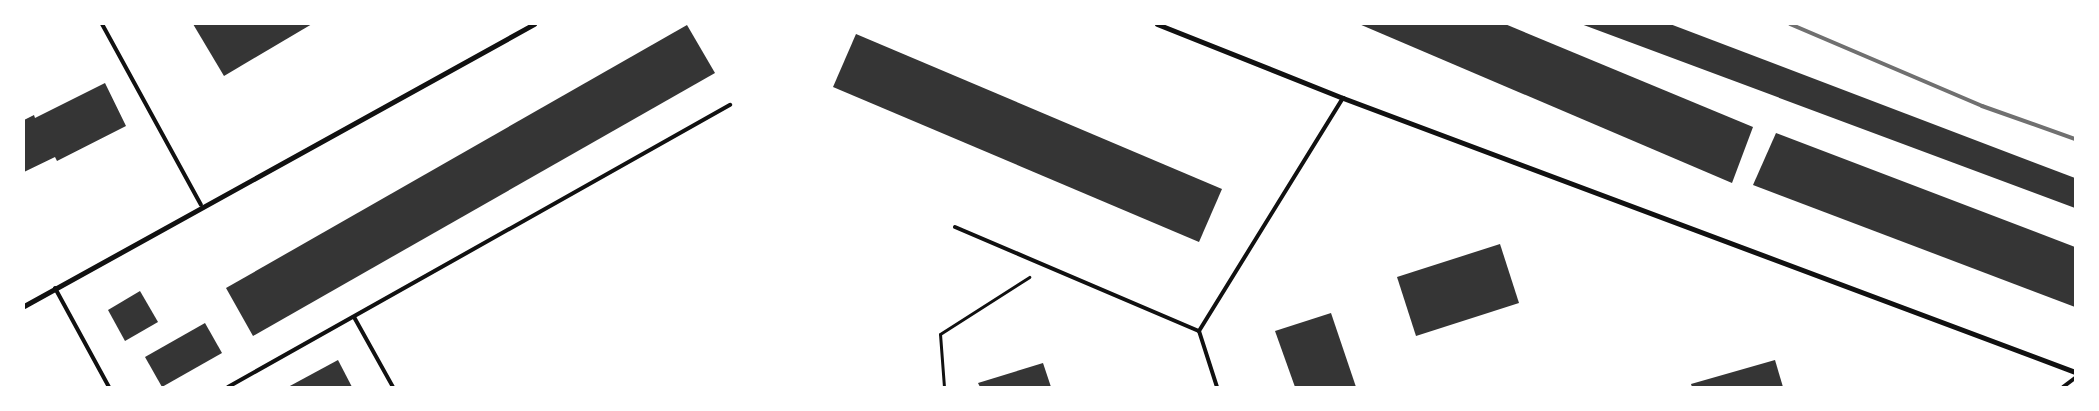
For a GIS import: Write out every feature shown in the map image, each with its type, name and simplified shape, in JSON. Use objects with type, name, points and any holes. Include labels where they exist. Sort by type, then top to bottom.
[{"type":"street","points":[[24,306],[201,205],[534,24]]},
{"type":"street","points":[[1157,24],[1343,98],[2075,372]]},
{"type":"lane","points":[[102,24],[201,205]]},
{"type":"lane","points":[[1200,331],[1343,98]]},
{"type":"lane","points":[[228,387],[730,105]]},
{"type":"lane","points":[[955,227],[1200,331],[1218,387]]},
{"type":"lane","points":[[56,288],[109,387]]},
{"type":"lane","points":[[354,317],[393,387]]},
{"type":"lane","points":[[2064,387],[2075,378]]},
{"type":"path","points":[[944,387],[940,334],[1048,265]]},
{"type":"building","points":[[193,24],[312,24],[224,76]]},
{"type":"building","points":[[1359,24],[1505,24],[1753,127],[1732,183]]},
{"type":"building","points":[[1581,24],[1670,24],[2075,178],[2075,208]]},
{"type":"building","points":[[687,25],[715,73],[253,336],[226,288]]},
{"type":"building","points":[[856,34],[1222,189],[1199,242],[833,87]]},
{"type":"building","points":[[105,83],[126,126],[57,161],[55,157],[24,172],[24,120],[34,115],[35,118]]},
{"type":"building","points":[[1776,133],[2075,247],[2075,307],[1753,185]]},
{"type":"building","points":[[1500,244],[1519,303],[1416,336],[1397,277]]},
{"type":"building","points":[[140,291],[158,322],[125,341],[108,310]]},
{"type":"building","points":[[1331,313],[1356,387],[1295,387],[1275,331]]},
{"type":"building","points":[[205,323],[222,353],[162,387],[145,357]]},
{"type":"building","points":[[338,360],[352,387],[288,387]]},
{"type":"building","points":[[1775,360],[1783,387],[1692,387],[1691,384]]},
{"type":"building","points":[[1043,363],[1051,387],[980,387],[978,383]]},
{"type":"railway","points":[[1790,24],[1982,106],[2075,139]]}]
